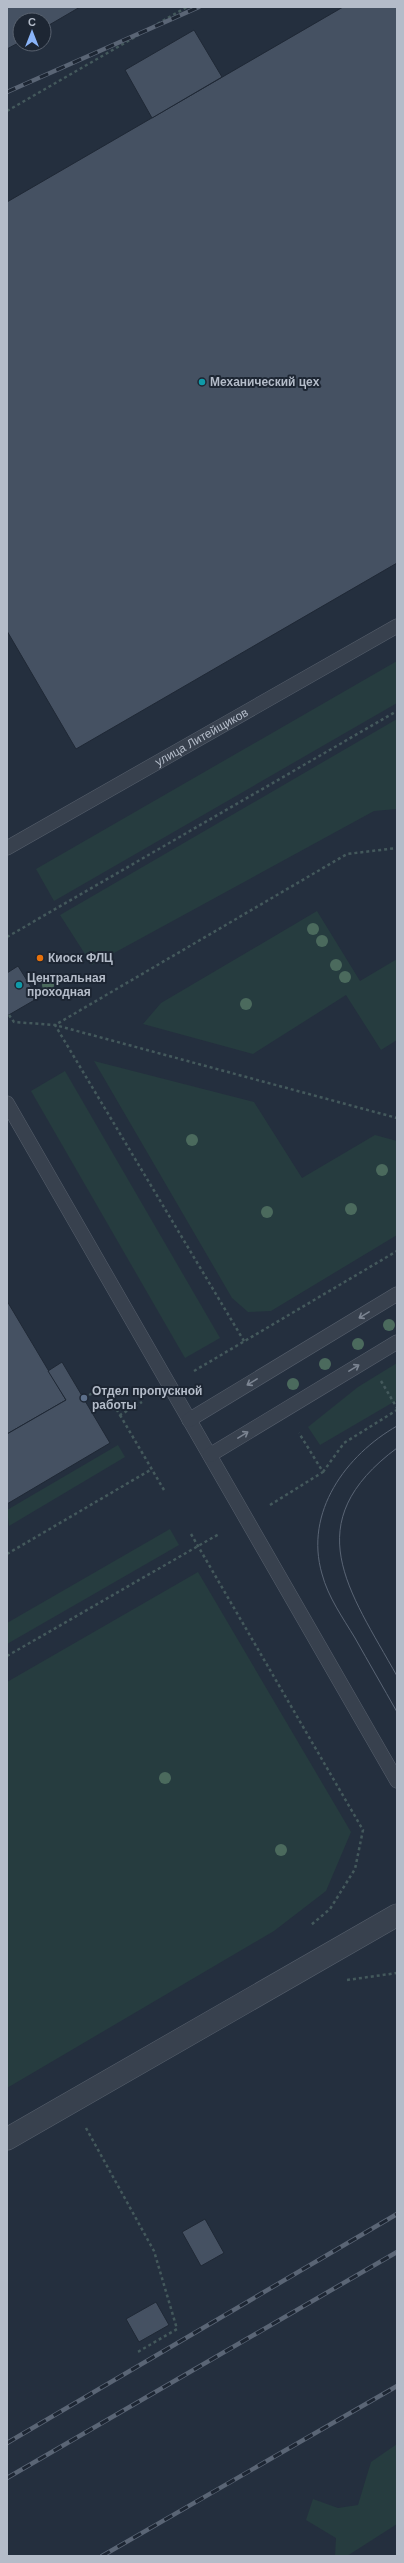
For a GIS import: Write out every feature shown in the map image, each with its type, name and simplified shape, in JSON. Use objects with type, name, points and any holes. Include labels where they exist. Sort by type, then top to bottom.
[{"type":"street","points":[[7,2139],[397,1915]]},
{"type":"lane","name":"улица Литейщиков","points":[[7,848],[397,626]]},
{"type":"lane","points":[[7,1104],[397,1781]]},
{"type":"lane","points":[[189,1420],[397,1294]]},
{"type":"lane","points":[[210,1456],[397,1342]]},
{"type":"path","points":[[7,111],[187,7]]},
{"type":"path","points":[[7,937],[397,711]]},
{"type":"path","points":[[55,1025],[347,854],[397,848]]},
{"type":"path","points":[[10,1015],[14,1022],[55,1025],[397,1118]]},
{"type":"path","points":[[55,1025],[244,1341]]},
{"type":"path","points":[[194,1371],[397,1251]]},
{"type":"path","points":[[270,1505],[322,1472],[344,1443],[397,1409],[379,1378]]},
{"type":"path","points":[[84,1398],[103,1386],[164,1490]]},
{"type":"path","points":[[120,1415],[142,1402]]},
{"type":"path","points":[[299,1433],[322,1472]]},
{"type":"path","points":[[7,1554],[152,1469]]},
{"type":"path","points":[[191,1534],[363,1830],[355,1869],[330,1909],[311,1925]]},
{"type":"path","points":[[7,1656],[219,1534]]},
{"type":"path","points":[[86,2128],[154,2251],[178,2329],[136,2353]]},
{"type":"green space","points":[[397,661],[397,703],[54,901],[36,869]]},
{"type":"green space","points":[[397,719],[397,809],[374,811],[92,965],[60,915]]},
{"type":"green space","points":[[317,911],[360,981],[397,959],[397,1040],[381,1050],[346,995],[253,1054],[143,1024],[161,1003]]},
{"type":"green space","points":[[94,1061],[254,1102],[302,1178],[375,1135],[397,1141],[397,1235],[271,1311],[248,1312],[232,1298]]},
{"type":"green space","points":[[65,1071],[220,1338],[185,1358],[31,1091]]},
{"type":"green space","points":[[397,1363],[397,1400],[320,1445],[308,1427],[358,1387]]},
{"type":"green space","points":[[118,1445],[125,1457],[9,1526],[7,1510]]},
{"type":"green space","points":[[170,1529],[179,1545],[7,1644],[7,1623]]},
{"type":"green space","points":[[198,1572],[351,1832],[326,1891],[274,1931],[7,2088],[7,1682]]},
{"type":"green space","points":[[397,2444],[397,2524],[347,2556],[335,2556],[336,2538],[306,2520],[313,2499],[338,2508],[358,2505],[371,2462]]},
{"type":"building","points":[[7,7],[80,7],[52,23],[52,12],[12,12],[12,46],[7,49]]},
{"type":"building","name":"Механический цех","points":[[343,7],[397,7],[397,563],[76,749],[7,631],[7,202]]},
{"type":"building","points":[[194,30],[222,77],[152,118],[125,70]]},
{"type":"building","name":"Центральная проходная","points":[[18,966],[38,998],[7,1016],[7,973]]},
{"type":"building","points":[[7,1301],[66,1400],[7,1434]]},
{"type":"building","points":[[62,1362],[110,1443],[7,1504],[7,1434],[66,1400],[48,1371]]},
{"type":"building","points":[[205,2219],[224,2253],[201,2266],[182,2232]]},
{"type":"building","points":[[156,2302],[169,2325],[139,2342],[126,2319]]},
{"type":"tram line","points":[[397,1426],[378,1438],[346,1469],[324,1508],[319,1529],[318,1551],[322,1574],[332,1599],[397,1712]]},
{"type":"tram line","points":[[397,1448],[366,1476],[348,1503],[340,1530],[341,1558],[349,1586],[363,1615],[397,1676]]},
{"type":"railway","points":[[7,92],[199,7]]},
{"type":"railway","points":[[7,2443],[397,2214]]},
{"type":"railway","points":[[7,2478],[397,2252]]},
{"type":"railway","points":[[102,2556],[397,2386]]},
{"type":"place","name":"Механический цех","points":[[202,382]]},
{"type":"place","name":"Киоск ФЛЦ","points":[[40,958]]},
{"type":"place","name":"Центральная проходная","points":[[19,985]]},
{"type":"place","name":"Отдел пропускной работы","points":[[84,1398]]}]
